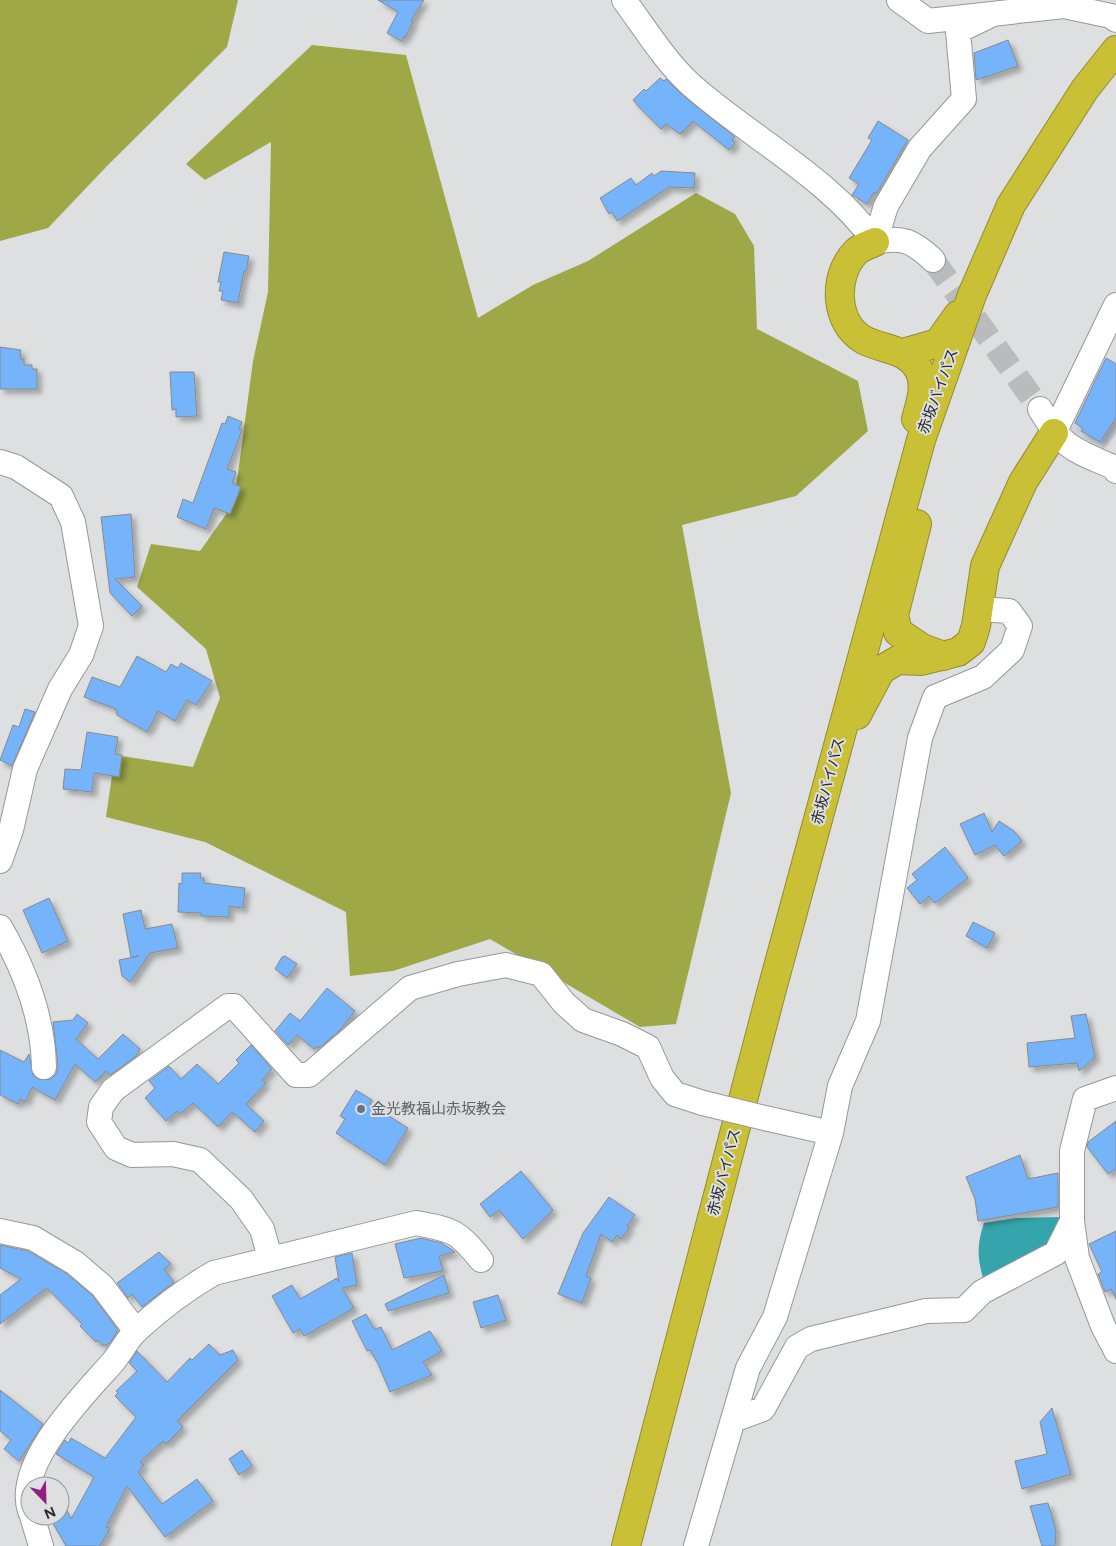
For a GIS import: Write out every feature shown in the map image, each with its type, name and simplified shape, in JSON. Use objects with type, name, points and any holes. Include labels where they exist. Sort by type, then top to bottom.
[{"type":"highway","name":"赤坂バイパス","points":[[636,1546],[878,626],[931,445],[1001,257],[1116,50]]},
{"type":"highway","name":"赤坂バイパス","points":[[626,1546],[866,639],[921,440],[972,295],[1011,205],[1090,94],[1116,75]]},
{"type":"highway","points":[[866,639],[872,585],[923,393],[919,371],[903,353],[863,340],[850,327],[844,316],[839,284],[845,266],[856,252],[874,242]]},
{"type":"highway","points":[[903,353],[938,343],[972,295]]},
{"type":"highway","points":[[855,718],[881,670],[898,660],[920,661],[958,652],[971,642],[985,566],[1023,482],[1054,433]]},
{"type":"highway","points":[[931,445],[921,512],[894,615],[898,632],[922,648],[944,656]]},
{"type":"street","points":[[624,0],[657,46],[690,83],[832,196],[859,220],[874,242]]},
{"type":"street","points":[[899,0],[928,21],[1064,6],[1110,12]]},
{"type":"street","points":[[874,242],[886,206],[920,148],[964,99],[958,31],[991,15]]},
{"type":"street","points":[[874,242],[892,238],[917,244],[933,260]]},
{"type":"street","points":[[1054,433],[1116,305]]},
{"type":"street","points":[[1040,409],[1054,433],[1069,448],[1114,467],[1116,471]]},
{"type":"street","points":[[0,462],[16,466],[61,496],[73,522],[91,626],[81,655],[60,689],[25,769],[11,830],[0,861]]},
{"type":"street","points":[[696,1546],[748,1368],[775,1317],[831,1133],[840,1086],[868,1021],[920,738],[935,697],[983,677],[1012,650],[1020,626],[1009,612],[978,610]]},
{"type":"street","points":[[0,926],[37,1008],[44,1042],[44,1067]]},
{"type":"street","points":[[270,1258],[262,1230],[241,1199],[200,1160],[173,1154],[132,1155],[116,1148],[99,1122],[101,1107],[113,1090],[228,1006],[234,1006],[296,1075],[309,1075],[410,988],[458,974],[506,965],[541,974],[564,1003],[583,1020],[622,1034],[648,1047],[662,1078],[675,1094],[703,1103],[831,1133]]},
{"type":"street","points":[[1116,1088],[1085,1099],[1072,1151],[1072,1221],[1077,1258],[1103,1326],[1116,1351]]},
{"type":"street","points":[[733,1420],[763,1410],[797,1347],[811,1339],[926,1311],[964,1310],[982,1292],[1056,1253],[1072,1221]]},
{"type":"street","points":[[32,1476],[41,1451],[75,1404],[113,1362],[136,1331],[186,1290],[214,1273],[416,1222],[444,1228],[462,1237],[481,1260]]},
{"type":"street","points":[[0,1231],[33,1238],[75,1263],[102,1286],[136,1331]]},
{"type":"street","points":[[35,1526],[42,1546]]},
{"type":"shaded area","points":[[1097,368],[1116,377],[1116,434],[1103,450],[1068,436]]},
{"type":"green space","points":[[0,0],[238,0],[227,47],[107,166],[48,228],[0,241]]},
{"type":"green space","points":[[312,45],[406,55],[478,318],[533,285],[588,261],[696,193],[735,214],[754,246],[757,329],[858,381],[868,431],[796,496],[682,525],[731,793],[676,1024],[640,1027],[490,939],[393,971],[350,976],[346,912],[205,842],[106,817],[115,755],[193,767],[220,698],[206,649],[137,587],[151,544],[200,551],[234,503],[253,361],[268,292],[271,142],[205,180],[186,164]]},
{"type":"water","points":[[1061,1217],[1046,1248],[983,1278],[979,1250],[984,1223],[1016,1218]]},
{"type":"building","points":[[378,0],[424,0],[411,21],[413,22],[405,37],[401,41],[387,33],[398,12]]},
{"type":"building","points":[[1008,40],[1018,66],[976,80],[974,53]]},
{"type":"building","points":[[660,78],[664,81],[666,79],[681,94],[735,137],[732,140],[735,143],[729,150],[693,121],[680,134],[666,124],[661,129],[638,106],[633,100],[644,89],[646,91]]},
{"type":"building","points":[[878,121],[908,140],[876,194],[874,192],[867,204],[852,195],[859,184],[849,178],[872,140],[868,138]]},
{"type":"building","points":[[661,171],[695,173],[694,188],[669,187],[617,221],[612,212],[609,214],[600,198],[631,178],[636,185],[652,173],[654,176]]},
{"type":"building","points":[[224,252],[249,256],[238,303],[221,300],[223,291],[219,291],[221,282],[218,282]]},
{"type":"building","points":[[0,347],[21,350],[20,359],[24,359],[24,365],[32,365],[32,369],[37,369],[37,389],[0,389]]},
{"type":"building","points":[[1106,358],[1116,364],[1116,418],[1100,442],[1081,431],[1083,428],[1075,423]]},
{"type":"building","points":[[170,372],[194,372],[197,416],[176,417],[176,409],[172,410]]},
{"type":"building","points":[[228,416],[242,422],[239,429],[242,430],[227,469],[236,472],[232,483],[241,487],[230,514],[214,508],[206,529],[177,517],[183,499],[193,503],[222,423],[225,424]]},
{"type":"building","points":[[131,514],[135,577],[115,579],[142,606],[132,616],[110,593],[101,517]]},
{"type":"building","points":[[137,656],[166,672],[171,664],[178,668],[181,663],[212,681],[196,705],[187,700],[175,721],[158,711],[147,732],[117,715],[116,709],[84,697],[92,677],[120,687]]},
{"type":"building","points":[[25,709],[35,712],[12,766],[0,760],[13,725],[19,727]]},
{"type":"building","points":[[87,732],[118,737],[115,754],[122,755],[119,777],[94,773],[92,792],[63,789],[65,769],[81,770]]},
{"type":"building","points":[[984,813],[992,832],[999,821],[1014,831],[1022,841],[1004,856],[995,845],[975,855],[960,824]]},
{"type":"building","points":[[945,847],[968,878],[935,903],[929,896],[920,904],[907,888],[917,880],[912,874]]},
{"type":"building","points":[[182,873],[201,873],[200,878],[204,878],[204,883],[245,888],[243,908],[229,906],[229,917],[201,916],[201,913],[178,912],[179,883],[182,884]]},
{"type":"building","points":[[49,898],[68,941],[42,953],[23,910]]},
{"type":"building","points":[[141,910],[145,929],[172,924],[178,948],[150,953],[130,982],[122,976],[119,960],[139,956],[131,957],[123,914]]},
{"type":"building","points":[[973,922],[995,933],[987,948],[966,936]]},
{"type":"building","points":[[285,956],[297,964],[287,978],[275,969],[282,957]]},
{"type":"building","points":[[327,988],[355,1011],[339,1031],[319,1048],[317,1046],[314,1049],[297,1035],[288,1045],[275,1031],[290,1013],[300,1021]]},
{"type":"building","points":[[77,1014],[88,1023],[76,1039],[98,1059],[123,1034],[140,1049],[135,1057],[110,1075],[106,1071],[95,1082],[75,1064],[55,1100],[32,1087],[25,1102],[20,1099],[18,1104],[0,1095],[0,1050],[24,1062],[29,1054],[33,1075],[38,1079],[51,1079],[56,1074],[58,1066],[53,1022],[73,1020]]},
{"type":"building","points":[[1086,1014],[1095,1057],[1079,1071],[1077,1063],[1029,1067],[1027,1043],[1075,1038],[1071,1016]]},
{"type":"building","points":[[251,1045],[272,1069],[262,1080],[266,1083],[246,1104],[264,1121],[255,1132],[232,1112],[218,1127],[193,1103],[180,1114],[177,1111],[166,1121],[145,1098],[155,1088],[149,1081],[169,1066],[181,1079],[197,1064],[218,1084],[239,1063],[236,1060]]},
{"type":"building","points":[[356,1090],[372,1100],[370,1104],[408,1128],[385,1165],[336,1133],[345,1119],[340,1116]]},
{"type":"building","points":[[1116,1121],[1116,1168],[1108,1174],[1087,1147],[1088,1142]]},
{"type":"building","points":[[1020,1155],[1028,1179],[1058,1173],[1058,1207],[978,1221],[975,1199],[966,1177]]},
{"type":"building","points":[[521,1171],[553,1210],[523,1239],[499,1210],[490,1217],[480,1204]]},
{"type":"building","points":[[609,1197],[635,1215],[627,1226],[629,1228],[621,1239],[617,1235],[612,1242],[601,1234],[586,1276],[591,1278],[582,1303],[558,1294],[583,1233]]},
{"type":"building","points":[[1116,1231],[1116,1299],[1111,1289],[1105,1292],[1098,1274],[1102,1272],[1089,1244]]},
{"type":"building","points":[[421,1238],[442,1243],[455,1252],[439,1256],[443,1271],[404,1278],[395,1244]]},
{"type":"building","points":[[0,1245],[28,1251],[67,1274],[92,1295],[118,1330],[110,1343],[103,1346],[98,1340],[96,1342],[80,1326],[82,1324],[48,1289],[45,1289],[0,1324],[0,1295],[21,1279],[0,1268]]},
{"type":"building","points":[[159,1252],[171,1264],[164,1269],[174,1282],[142,1307],[132,1294],[128,1298],[117,1283]]},
{"type":"building","points":[[352,1253],[357,1285],[342,1288],[354,1308],[304,1336],[300,1329],[293,1333],[272,1296],[292,1285],[300,1299],[337,1278],[339,1282],[335,1257]]},
{"type":"building","points":[[444,1275],[449,1293],[388,1311],[385,1304]]},
{"type":"building","points":[[498,1295],[506,1320],[481,1328],[473,1302]]},
{"type":"building","points":[[366,1314],[373,1327],[376,1329],[381,1327],[392,1350],[430,1331],[442,1351],[423,1362],[432,1375],[390,1392],[378,1364],[370,1350],[367,1351],[352,1321]]},
{"type":"building","points":[[209,1344],[220,1355],[233,1350],[238,1360],[177,1421],[183,1427],[166,1444],[163,1441],[140,1462],[144,1465],[138,1472],[162,1504],[197,1479],[213,1501],[165,1537],[127,1486],[106,1527],[110,1528],[100,1546],[66,1546],[54,1526],[70,1526],[70,1517],[71,1519],[94,1477],[56,1454],[65,1440],[68,1443],[71,1438],[105,1458],[136,1417],[115,1396],[118,1393],[116,1391],[137,1371],[129,1363],[137,1351],[167,1382],[190,1358],[192,1360]]},
{"type":"building","points":[[0,1390],[43,1424],[19,1461],[4,1449],[11,1440],[0,1431]]},
{"type":"building","points":[[1052,1408],[1071,1474],[1022,1489],[1015,1461],[1047,1454],[1040,1422]]},
{"type":"building","points":[[242,1450],[252,1466],[239,1475],[229,1459]]},
{"type":"building","points":[[1048,1503],[1056,1530],[1055,1546],[1042,1546],[1030,1506]]},
{"type":"tunnel","points":[[933,260],[1040,409]]},
{"type":"place","name":"金光教福山赤坂教会","points":[[361,1109]]}]
